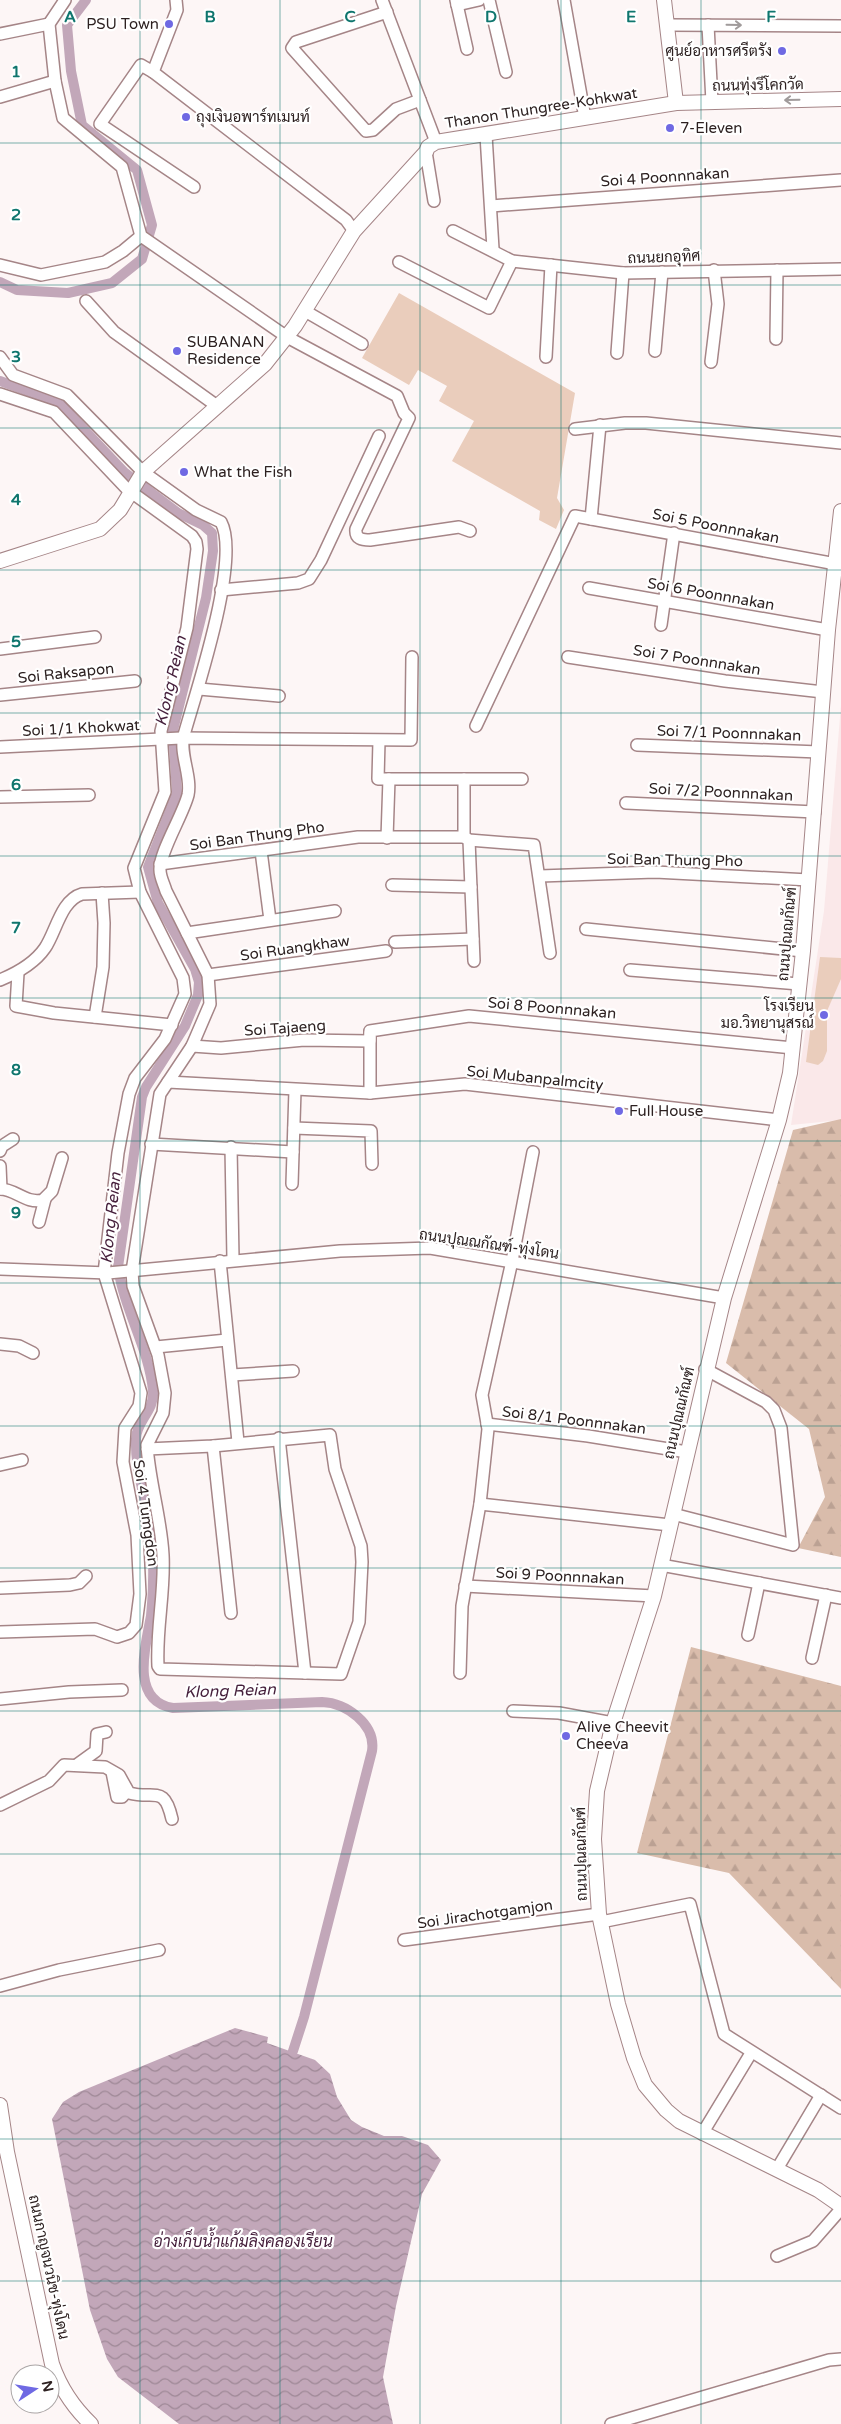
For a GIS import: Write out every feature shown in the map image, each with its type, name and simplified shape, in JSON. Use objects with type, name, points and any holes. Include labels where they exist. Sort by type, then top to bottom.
[{"type":"street","points":[[66,0],[49,24],[55,81],[63,118],[122,167],[141,236],[287,337],[397,396],[404,413],[409,418],[356,529],[356,535],[360,539],[370,540],[459,526],[470,531]]},
{"type":"street","points":[[153,72],[177,10],[176,0]]},
{"type":"street","points":[[382,0],[420,100],[431,147],[434,201]]},
{"type":"street","points":[[467,49],[456,2],[479,0]]},
{"type":"street","points":[[489,0],[506,72]]},
{"type":"street","points":[[564,0],[585,118]]},
{"type":"street","points":[[664,0],[676,103]]},
{"type":"street","points":[[387,12],[296,42],[292,48],[366,131],[373,130],[396,108],[420,100]]},
{"type":"street","points":[[0,34],[49,24]]},
{"type":"street","points":[[668,25],[841,26]]},
{"type":"street","points":[[708,25],[712,102]]},
{"type":"street","points":[[194,187],[100,124],[141,65],[153,72],[284,174],[308,190],[346,220],[354,231]]},
{"type":"street","points":[[0,97],[55,81]]},
{"type":"street","name":"ถนนทุ่งรีโคกวัด","points":[[676,103],[841,99]]},
{"type":"street","name":"Thanon Thungree-Kohkwat","points":[[431,147],[486,135],[676,103]]},
{"type":"street","points":[[486,135],[492,206],[492,249]]},
{"type":"street","points":[[0,561],[100,529],[114,516],[132,492],[143,472],[265,364],[305,311],[323,278],[354,231],[431,147]]},
{"type":"street","name":"Soi 4 Poonnnakan","points":[[492,206],[841,180]]},
{"type":"street","name":"ถนนยกอุทิศ","points":[[453,231],[492,249],[512,261],[623,273],[841,269]]},
{"type":"street","points":[[0,265],[41,275],[105,262],[123,251],[141,236]]},
{"type":"street","points":[[400,262],[489,308],[512,261]]},
{"type":"street","points":[[546,357],[551,265]]},
{"type":"street","points":[[711,362],[718,304],[714,270]]},
{"type":"street","points":[[776,340],[777,270]]},
{"type":"street","points":[[655,351],[662,272]]},
{"type":"street","points":[[617,353],[623,273]]},
{"type":"street","points":[[86,301],[114,332],[217,406]]},
{"type":"street","points":[[305,311],[362,344]]},
{"type":"street","points":[[0,357],[13,375],[67,395],[143,472],[196,510],[221,522],[225,529],[227,546],[221,590],[199,689],[182,738],[188,795],[160,864],[162,880],[208,975],[209,1009],[192,1046],[160,1094],[130,1271],[133,1286],[156,1347],[164,1384],[165,1405],[160,1418],[149,1436],[147,1449],[159,1514],[163,1556],[164,1587],[158,1667],[160,1669],[341,1674],[351,1649],[360,1616],[362,1583],[361,1546],[335,1469],[330,1435],[279,1438],[213,1446],[147,1449]]},
{"type":"street","points":[[0,394],[54,412],[132,492],[192,536],[197,545],[194,589],[187,628],[162,724],[165,792],[134,868],[140,892],[184,984],[184,999],[161,1045],[136,1078],[127,1100],[118,1153],[106,1273]]},
{"type":"street","points":[[575,429],[600,425],[646,423],[841,443]]},
{"type":"street","points":[[476,726],[575,516],[591,519],[600,425]]},
{"type":"street","points":[[221,590],[298,583],[309,579],[321,560],[379,436]]},
{"type":"street","name":"ถนนปุณณกัณฑ์","points":[[841,511],[828,630],[815,812],[793,1048],[779,1120],[724,1298],[705,1369],[654,1596],[613,1723],[601,1770],[595,1813],[595,1863],[600,1918],[618,2004],[642,2078],[652,2095],[666,2110],[702,2134],[818,2190],[841,2207]]},
{"type":"street","name":"Soi 5 Poonnnakan","points":[[591,519],[674,532],[836,564]]},
{"type":"street","points":[[661,625],[674,532]]},
{"type":"street","name":"Soi 6 Poonnnakan","points":[[589,588],[828,630]]},
{"type":"street","points":[[0,649],[95,637]]},
{"type":"street","name":"Soi 1/1 Khokwat","points":[[0,747],[162,738],[411,740],[412,657]]},
{"type":"street","name":"Soi 7 Poonnnakan","points":[[568,657],[725,681],[823,692]]},
{"type":"street","name":"Soi Raksapon","points":[[0,695],[135,681]]},
{"type":"street","points":[[199,689],[279,696]]},
{"type":"street","points":[[379,740],[378,779],[522,779]]},
{"type":"street","name":"Soi 7/1 Poonnnakan","points":[[637,745],[819,752]]},
{"type":"street","points":[[464,779],[474,961]]},
{"type":"street","points":[[387,838],[389,780]]},
{"type":"street","points":[[0,797],[89,795]]},
{"type":"street","name":"Soi 7/2 Poonnnakan","points":[[626,803],[815,812]]},
{"type":"street","name":"Soi Ban Thung Pho","points":[[160,864],[358,837],[467,838],[534,844],[540,876],[655,872],[809,880]]},
{"type":"street","points":[[261,851],[270,920]]},
{"type":"street","points":[[540,876],[550,953]]},
{"type":"street","points":[[392,886],[471,887]]},
{"type":"street","points":[[0,980],[18,973],[45,949],[71,900],[82,894],[140,892]]},
{"type":"street","points":[[95,1017],[103,967],[104,923],[102,893]]},
{"type":"street","points":[[187,933],[335,911]]},
{"type":"street","points":[[586,929],[803,951]]},
{"type":"street","points":[[395,942],[473,939]]},
{"type":"street","name":"Soi Ruangkhaw","points":[[208,975],[386,951]]},
{"type":"street","points":[[630,970],[799,984]]},
{"type":"street","points":[[18,973],[16,1006],[54,1013],[172,1025]]},
{"type":"street","name":"Soi 8 Poonnnakan","points":[[370,1036],[469,1016],[793,1048]]},
{"type":"street","points":[[370,1036],[370,1093]]},
{"type":"street","name":"Soi Tajaeng","points":[[192,1046],[221,1048],[370,1036]]},
{"type":"street","name":"Soi Mubanpalmcity","points":[[168,1082],[370,1093],[465,1084],[779,1120]]},
{"type":"street","points":[[292,1184],[295,1090]]},
{"type":"street","points":[[294,1128],[371,1131],[372,1164]]},
{"type":"street","points":[[0,1151],[2,1146],[13,1139]]},
{"type":"street","points":[[151,1144],[231,1147],[293,1152]]},
{"type":"street","points":[[231,1147],[233,1259]]},
{"type":"street","points":[[460,1673],[462,1606],[480,1504],[487,1424],[482,1396],[512,1261],[533,1152]]},
{"type":"street","points":[[39,1222],[45,1199],[52,1191],[62,1158]]},
{"type":"street","points":[[0,1166],[1,1189],[10,1191],[29,1201],[45,1199]]},
{"type":"street","name":"ถนนปุณณกัณฑ์-ทุ่งโดน","points":[[0,1269],[106,1273],[233,1259],[340,1251],[430,1248],[724,1298]]},
{"type":"street","points":[[220,1261],[238,1442]]},
{"type":"street","name":"Soi 4 Tumgdon","points":[[0,1632],[95,1629],[117,1637],[129,1633],[136,1625],[140,1581],[137,1535],[123,1462],[125,1428],[139,1406],[141,1393],[106,1273]]},
{"type":"street","points":[[156,1347],[227,1340]]},
{"type":"street","points":[[0,1344],[19,1346],[33,1353]]},
{"type":"street","points":[[480,1504],[672,1520],[793,1545],[781,1428],[774,1410],[766,1402],[705,1369]]},
{"type":"street","points":[[232,1375],[293,1371]]},
{"type":"street","name":"Soi 8/1 Poonnnakan","points":[[487,1424],[588,1436],[687,1452]]},
{"type":"street","points":[[279,1438],[306,1673]]},
{"type":"street","points":[[213,1446],[231,1613]]},
{"type":"street","points":[[0,1465],[22,1460]]},
{"type":"street","points":[[661,1565],[841,1598]]},
{"type":"street","points":[[0,1588],[70,1585],[79,1583],[86,1576]]},
{"type":"street","points":[[748,1635],[759,1583]]},
{"type":"street","name":"Soi 9 Poonnnakan","points":[[465,1586],[654,1596]]},
{"type":"street","points":[[812,1658],[826,1595]]},
{"type":"street","points":[[0,1699],[69,1692],[122,1690]]},
{"type":"street","points":[[512,1711],[559,1712],[613,1723]]},
{"type":"street","points":[[74,1766],[93,1755],[96,1751],[97,1734],[106,1732]]},
{"type":"street","points":[[0,1805],[49,1781],[64,1765],[101,1765],[119,1775],[127,1791],[163,1797],[169,1806],[172,1819]]},
{"type":"street","name":"Soi Jirachotgamjon","points":[[404,1940],[600,1918],[690,1904],[724,2034],[751,2053]]},
{"type":"street","points":[[0,1986],[59,1970],[160,1950]]},
{"type":"street","points":[[702,2134],[751,2053],[841,2108]]},
{"type":"street","points":[[777,2169],[821,2095]]},
{"type":"street","name":"ถนนกาญจนวนิช-ทุ่งโดน","points":[[0,2105],[4,2153],[52,2364],[75,2410],[91,2424]]},
{"type":"street","points":[[777,2256],[813,2241],[841,2207]]},
{"type":"street","points":[[611,2424],[829,2360],[841,2359]]},
{"type":"shaded area","points":[[399,293],[575,393],[557,498],[564,510],[556,529],[539,520],[540,511],[452,461],[474,421],[439,401],[447,386],[418,370],[409,385],[362,358]]},
{"type":"shaded area","name":"โรงเรียน มอ.วิทยานุสรณ์","points":[[841,705],[841,1120],[791,1125],[824,911]]},
{"type":"shaded area","points":[[820,957],[841,958],[841,979],[827,1011],[827,1051],[823,1061],[818,1065],[806,1062]]},
{"type":"green space","points":[[841,1119],[841,1557],[798,1548],[825,1497],[809,1429],[726,1363],[793,1130]]},
{"type":"green space","points":[[691,1647],[841,1686],[841,1989],[729,1873],[637,1853]]},
{"type":"water","name":"อ่างเก็บน้ำแก้มลิงคลองเรียน","points":[[235,2028],[268,2037],[267,2043],[315,2060],[330,2074],[337,2097],[351,2120],[384,2136],[402,2136],[428,2145],[441,2160],[422,2194],[396,2306],[383,2377],[393,2424],[179,2424],[118,2377],[107,2359],[90,2310],[52,2119],[63,2102],[79,2092]]},
{"type":"waterway","name":"Klong Reian","points":[[0,282],[17,290],[68,293],[112,283],[142,259],[152,225],[137,170],[82,125],[71,71],[67,25],[86,0]]},
{"type":"waterway","name":"Klong Reian","points":[[0,381],[58,402],[124,472],[178,513],[203,525],[212,533],[213,551],[206,598],[173,730],[177,793],[148,867],[158,903],[195,969],[199,982],[198,995],[185,1026],[146,1087],[142,1097],[118,1267],[125,1298],[147,1360],[153,1391],[151,1404],[139,1427],[136,1439],[137,1463],[149,1523],[152,1552],[152,1603],[144,1656],[145,1683],[150,1695],[159,1703],[173,1708],[331,1703],[358,1717],[369,1732],[372,1741],[372,1751],[304,2017],[293,2051]]},
{"type":"place","name":"PSU Town","points":[[169,24]]},
{"type":"place","name":"ศูนย์อาหารศรีตรัง","points":[[782,51]]},
{"type":"place","name":"ถุงเงินอพาร์ทเมนท์","points":[[186,117]]},
{"type":"place","name":"7-Eleven","points":[[670,128]]},
{"type":"place","name":"SUBANAN Residence","points":[[177,351]]},
{"type":"place","name":"What the Fish","points":[[184,472]]},
{"type":"place","name":"โรงเรียน มอ.วิทยานุสรณ์","points":[[824,1015]]},
{"type":"place","name":"Full House","points":[[619,1111]]},
{"type":"place","name":"Alive Cheevit Cheeva","points":[[566,1736]]}]
